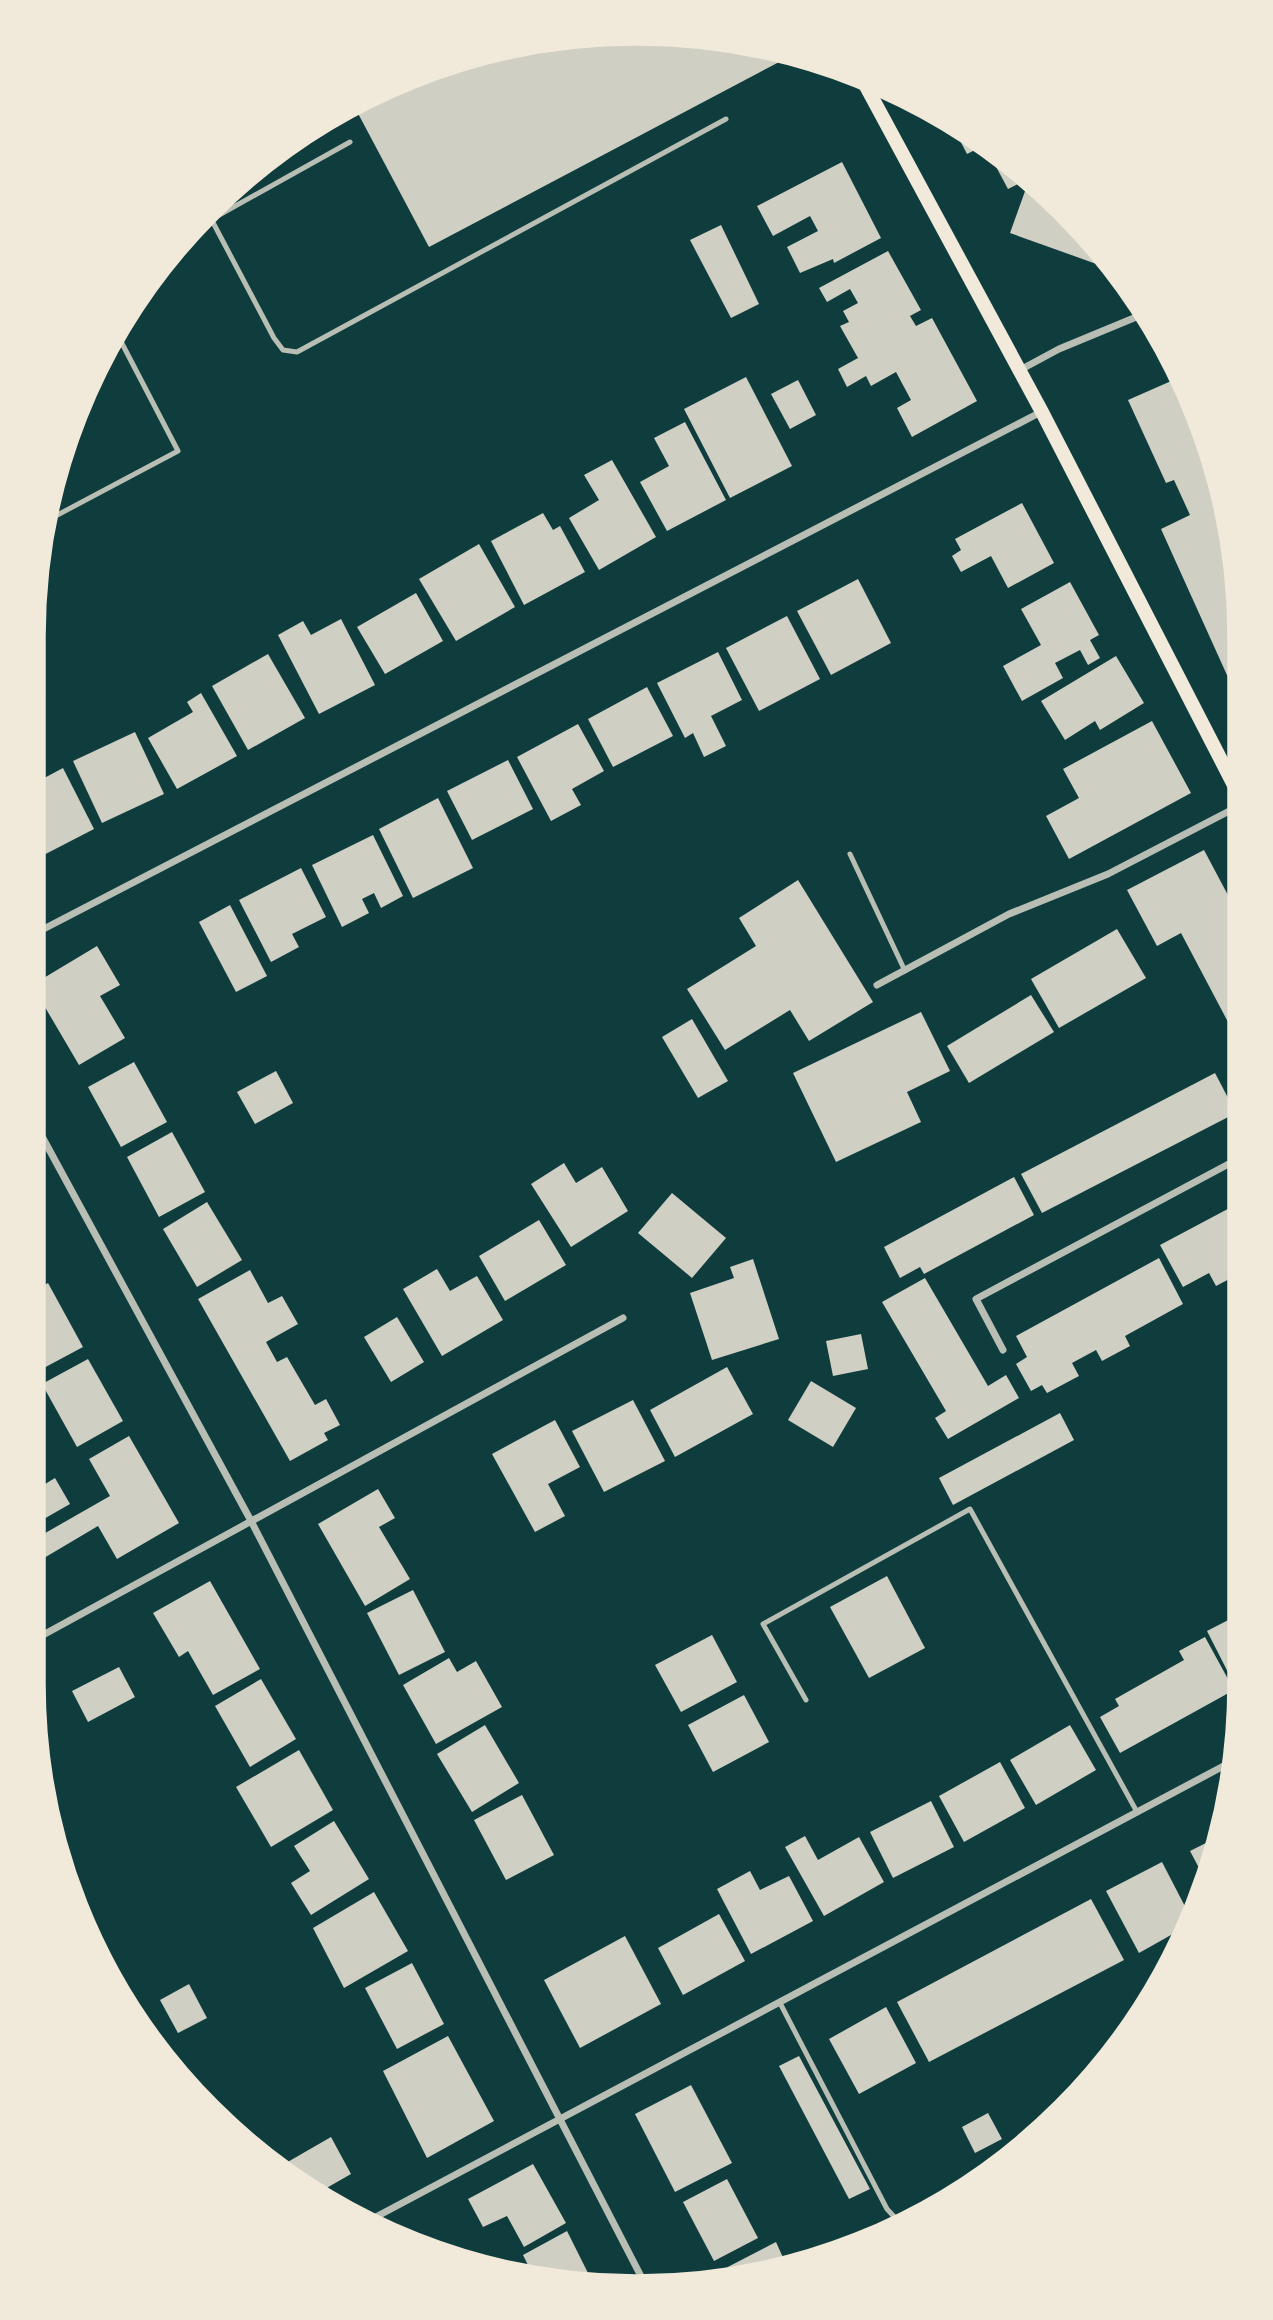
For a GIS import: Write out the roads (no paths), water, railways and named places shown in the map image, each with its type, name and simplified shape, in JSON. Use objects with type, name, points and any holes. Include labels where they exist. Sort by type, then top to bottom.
[{"type":"main road","points":[[869,92],[1042,412],[1229,775]]},
{"type":"street","points":[[1019,370],[1059,349],[1136,317]]},
{"type":"street","points":[[44,929],[1042,412]]},
{"type":"street","points":[[877,985],[1009,915],[1108,874],[1229,811]]},
{"type":"street","points":[[44,1140],[250,1520],[641,2276]]},
{"type":"street","points":[[1003,1350],[976,1299],[1229,1164]]},
{"type":"street","points":[[44,1634],[623,1318]]},
{"type":"street","points":[[377,2216],[1223,1766]]},
{"type":"lane","points":[[213,221],[274,338],[283,349],[297,352],[726,119]]},
{"type":"lane","points":[[219,215],[350,142]]},
{"type":"lane","points":[[56,516],[178,451],[122,343]]},
{"type":"lane","points":[[850,854],[905,971]]},
{"type":"lane","points":[[806,1700],[763,1624],[970,1509],[1137,1812]]},
{"type":"lane","points":[[780,2003],[887,2209],[894,2217]]}]
